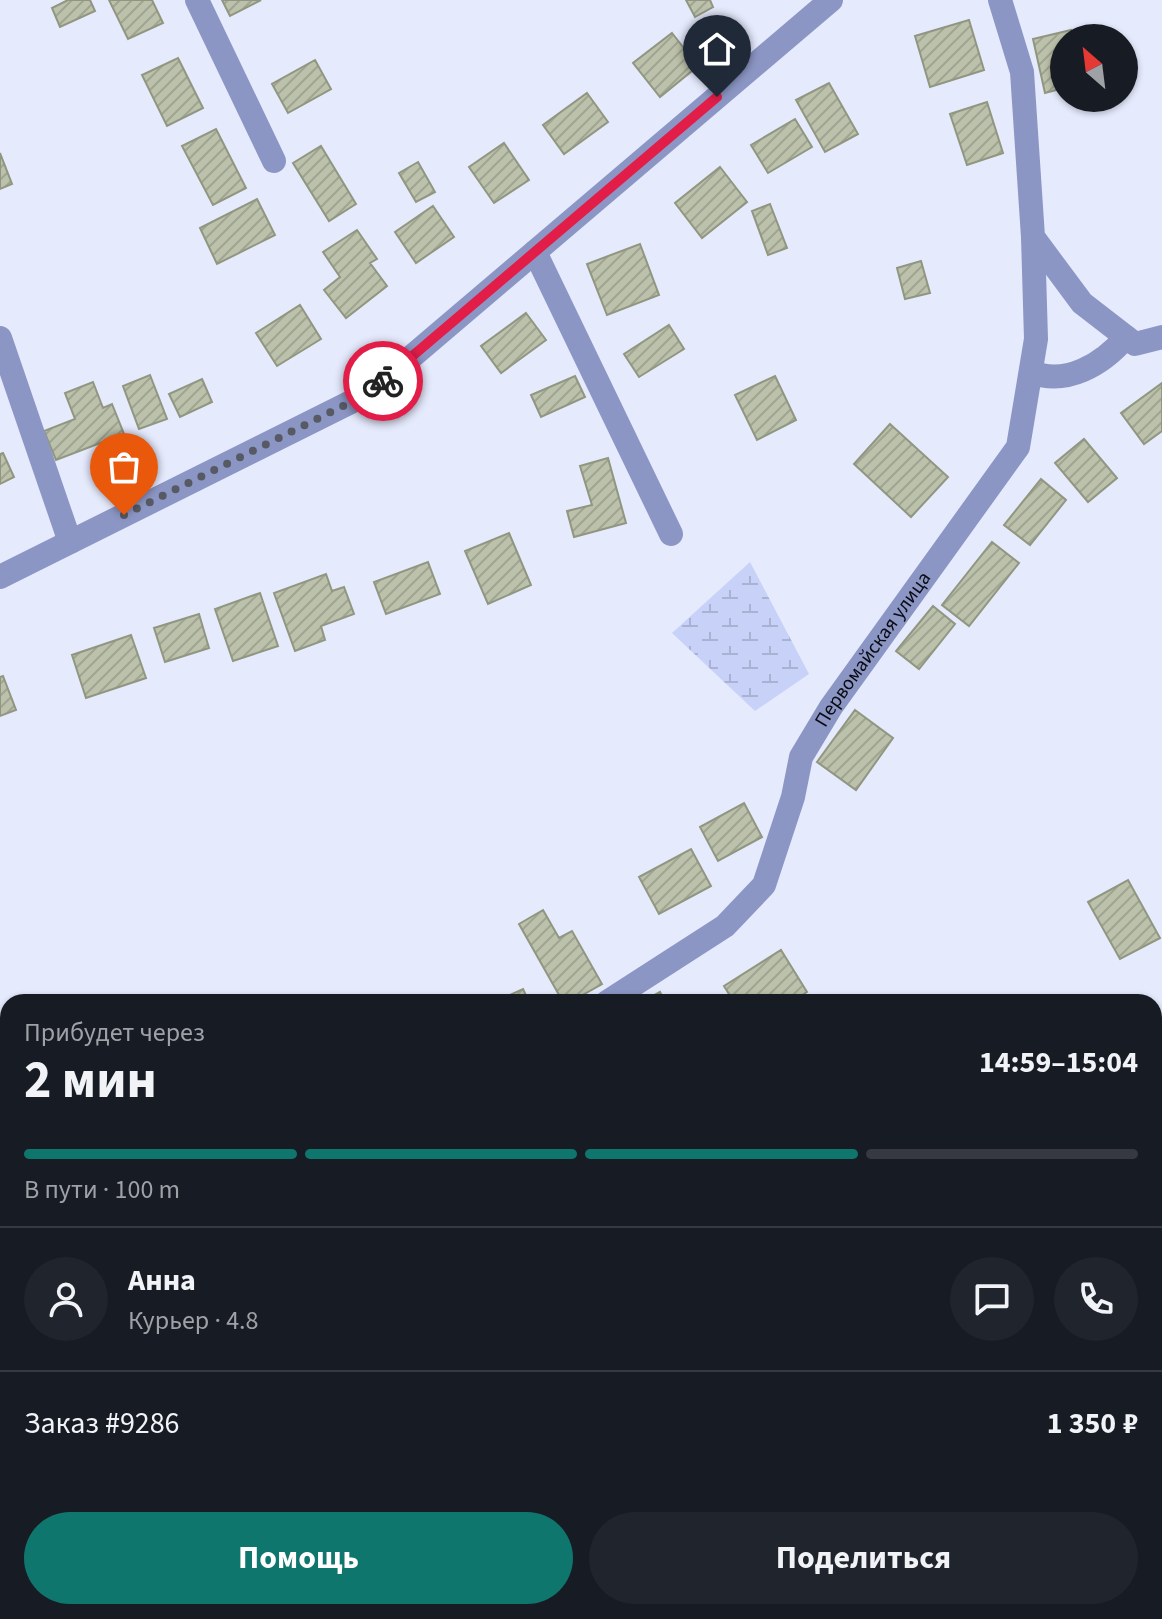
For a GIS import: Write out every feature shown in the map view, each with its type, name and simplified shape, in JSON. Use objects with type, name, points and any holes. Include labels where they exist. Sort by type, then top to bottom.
[{"type":"street","points":[[197,0],[274,161]]},
{"type":"street","points":[[0,577],[369,393],[831,0]]},
{"type":"street","name":"Первомайская улица","points":[[619,994],[725,926],[764,885],[793,797],[801,757],[831,707],[1018,447],[1036,339],[1033,237],[1022,72],[1000,0]]},
{"type":"street","points":[[1033,237],[1082,303],[1135,344],[1162,337]]},
{"type":"street","points":[[535,252],[671,534]]},
{"type":"street","points":[[1031,372],[1051,380],[1081,371],[1114,351],[1126,337]]},
{"type":"street","points":[[0,338],[70,542]]},
{"type":"green space","points":[[750,562],[809,674],[755,711],[672,633]]},
{"type":"building","points":[[68,0],[90,0],[95,11],[60,27],[52,8]]},
{"type":"building","points":[[109,0],[152,0],[163,23],[128,39]]},
{"type":"building","points":[[222,0],[261,0],[230,16]]},
{"type":"building","points":[[686,0],[710,0],[713,7],[695,17]]},
{"type":"building","points":[[969,20],[984,70],[930,87],[915,36]]},
{"type":"building","points":[[672,33],[698,66],[660,97],[633,63]]},
{"type":"building","points":[[1050,35],[1050,92],[1045,93],[1033,39]]},
{"type":"building","points":[[178,58],[203,108],[167,126],[142,75]]},
{"type":"building","points":[[315,60],[331,89],[288,113],[272,84]]},
{"type":"building","points":[[829,83],[858,134],[825,152],[796,100]]},
{"type":"building","points":[[587,93],[608,122],[564,154],[543,125]]},
{"type":"building","points":[[987,102],[1003,153],[967,165],[950,114]]},
{"type":"building","points":[[795,119],[812,147],[768,173],[751,145]]},
{"type":"building","points":[[216,129],[246,188],[213,205],[182,146]]},
{"type":"building","points":[[504,143],[529,180],[494,203],[469,167]]},
{"type":"building","points":[[321,146],[356,204],[329,221],[293,163]]},
{"type":"building","points":[[0,153],[12,184],[0,189]]},
{"type":"building","points":[[418,162],[435,192],[416,202],[399,173]]},
{"type":"building","points":[[720,167],[747,202],[702,238],[675,203]]},
{"type":"building","points":[[257,199],[275,235],[217,264],[200,228]]},
{"type":"building","points":[[770,204],[787,248],[768,255],[752,211]]},
{"type":"building","points":[[433,206],[454,237],[416,263],[395,232]]},
{"type":"building","points":[[357,230],[377,259],[370,263],[387,286],[346,318],[324,290],[340,277],[323,252]]},
{"type":"building","points":[[640,244],[659,295],[607,315],[587,264]]},
{"type":"building","points":[[921,261],[930,293],[905,299],[897,268]]},
{"type":"building","points":[[300,305],[321,339],[277,366],[256,333]]},
{"type":"building","points":[[526,313],[546,340],[501,373],[481,346]]},
{"type":"building","points":[[669,325],[684,349],[639,377],[624,354]]},
{"type":"building","points":[[150,375],[167,419],[139,429],[123,386]]},
{"type":"building","points":[[575,376],[585,397],[541,417],[531,395]]},
{"type":"building","points":[[775,376],[796,420],[757,440],[735,395]]},
{"type":"building","points":[[202,379],[212,402],[180,417],[169,394]]},
{"type":"building","points":[[93,382],[103,408],[112,404],[124,434],[56,460],[44,431],[75,419],[65,393]]},
{"type":"building","points":[[1162,383],[1162,431],[1144,444],[1121,413]]},
{"type":"building","points":[[890,424],[948,477],[911,517],[854,464]]},
{"type":"building","points":[[1084,439],[1117,478],[1088,502],[1055,463]]},
{"type":"building","points":[[3,453],[14,477],[0,484],[0,454]]},
{"type":"building","points":[[608,458],[626,523],[574,537],[567,511],[592,505],[580,466]]},
{"type":"building","points":[[1041,479],[1066,500],[1030,545],[1004,525]]},
{"type":"building","points":[[509,533],[531,585],[488,604],[465,551]]},
{"type":"building","points":[[992,542],[1019,563],[969,626],[942,605]]},
{"type":"building","points":[[428,562],[440,594],[386,614],[374,582]]},
{"type":"building","points":[[326,574],[332,591],[344,587],[354,614],[321,626],[325,640],[295,651],[274,593]]},
{"type":"building","points":[[260,593],[278,646],[233,661],[215,609]]},
{"type":"building","points":[[933,606],[955,624],[919,669],[896,651]]},
{"type":"building","points":[[199,614],[209,648],[165,662],[154,628]]},
{"type":"building","points":[[131,635],[146,678],[86,698],[72,655]]},
{"type":"building","points":[[3,676],[16,710],[0,716],[0,677]]},
{"type":"building","points":[[855,710],[893,738],[856,790],[817,762]]},
{"type":"building","points":[[744,803],[762,837],[718,861],[700,827]]},
{"type":"building","points":[[691,849],[711,886],[659,914],[639,877]]},
{"type":"building","points":[[1128,880],[1160,938],[1120,959],[1088,902]]},
{"type":"building","points":[[543,910],[559,938],[572,931],[602,984],[584,994],[558,994],[519,924]]},
{"type":"building","points":[[781,950],[807,992],[729,994],[724,986]]},
{"type":"way so far","points":[[124,515],[369,393],[383,381]]},
{"type":"route","points":[[383,381],[717,97]]}]
